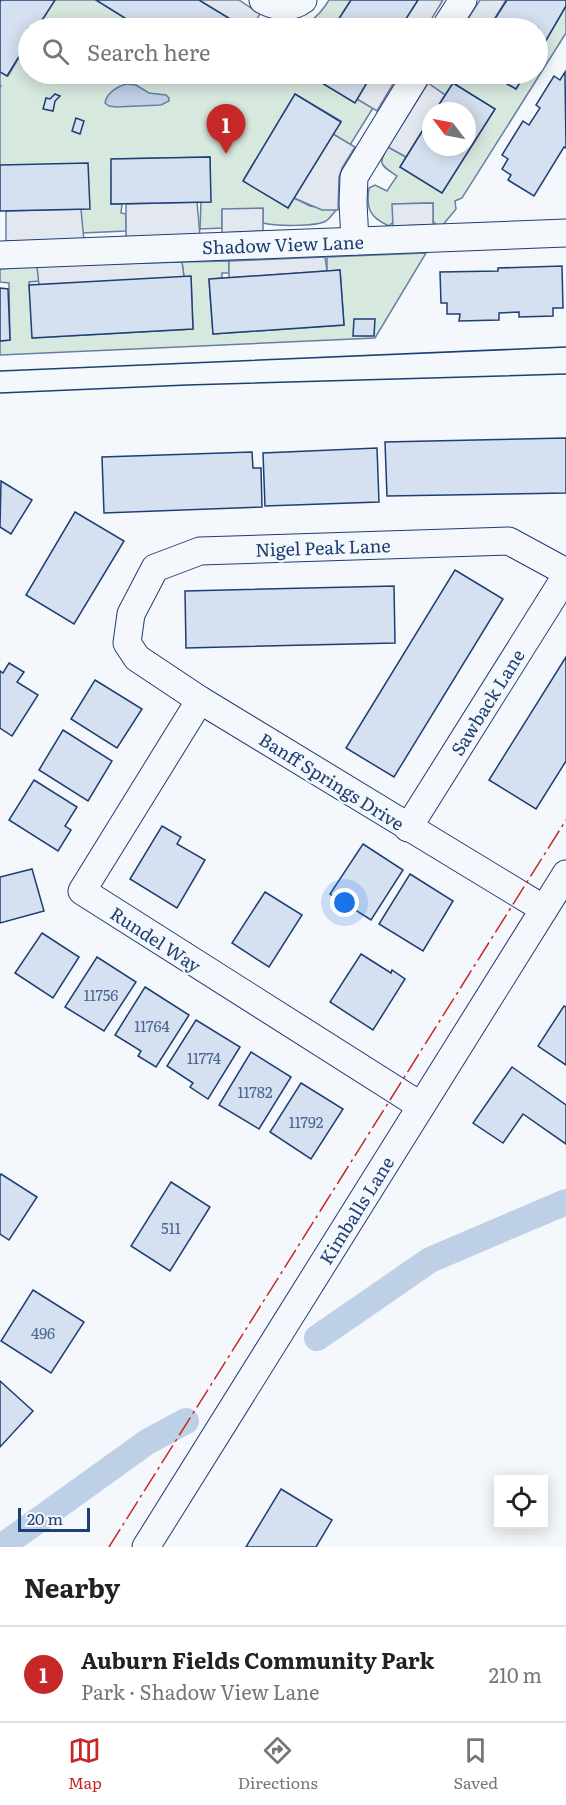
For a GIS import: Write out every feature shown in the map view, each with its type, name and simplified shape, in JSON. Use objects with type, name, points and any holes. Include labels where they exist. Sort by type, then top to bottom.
[{"type":"street","points":[[264,0],[279,6],[289,6],[303,0]]},
{"type":"street","points":[[451,18],[463,0]]},
{"type":"street","points":[[355,241],[354,177],[411,84]]},
{"type":"street","name":"Shadow View Lane","points":[[0,255],[566,233]]},
{"type":"street","name":"Nigel Peak Lane","points":[[127,643],[131,614],[155,568],[200,551],[509,541],[566,574]]},
{"type":"street","name":"Sawback Lane","points":[[408,828],[566,574]]},
{"type":"street","name":"Banff Springs Drive","points":[[127,643],[137,658],[201,700],[544,909]]},
{"type":"street","name":"Rundel Way","points":[[201,700],[82,891],[421,1106]]},
{"type":"street","name":"Kimballs Lane","points":[[146,1547],[566,873]]},
{"type":"shaded area","points":[[55,0],[96,0],[125,18],[43,18]]},
{"type":"shaded area","points":[[199,0],[239,0],[260,14],[257,18],[229,18]]},
{"type":"shaded area","points":[[329,0],[351,0],[339,18],[314,18]]},
{"type":"shaded area","points":[[418,0],[443,0],[432,18],[406,18]]},
{"type":"shaded area","points":[[480,0],[506,0],[495,18],[468,18]]},
{"type":"shaded area","points":[[566,6],[566,33],[548,62],[548,37]]},
{"type":"shaded area","points":[[18,59],[18,84],[324,84],[354,102],[357,99],[373,108],[350,145],[333,134],[341,121],[295,94],[244,179],[288,208],[294,198],[310,206],[336,210],[326,221],[305,225],[268,224],[263,223],[263,209],[222,210],[222,228],[200,229],[201,202],[210,202],[210,157],[112,159],[111,204],[122,204],[121,213],[126,214],[126,231],[82,233],[0,165],[0,72],[8,76]]},
{"type":"shaded area","points":[[366,84],[393,84],[377,111],[357,99]]},
{"type":"shaded area","points":[[429,84],[452,84],[445,95]]},
{"type":"shaded area","points":[[429,84],[445,95],[441,102],[422,102],[422,131],[406,157],[388,147]]},
{"type":"shaded area","points":[[455,84],[507,84],[516,89],[519,84],[534,84],[462,198],[455,201],[456,209],[442,226],[438,227],[433,221],[433,203],[393,204],[393,222],[389,226],[377,219],[370,211],[369,188],[375,185],[387,191],[397,176],[382,164],[388,147],[406,157],[400,167],[442,193],[465,156],[476,156],[476,139],[495,109]]},
{"type":"shaded area","points":[[333,134],[355,147],[339,177],[338,210],[322,210],[294,198]]},
{"type":"shaded area","points":[[197,202],[200,236],[126,240],[126,204]]},
{"type":"shaded area","points":[[433,203],[433,225],[393,226],[392,204]]},
{"type":"shaded area","points":[[263,208],[263,231],[222,233],[222,209]]},
{"type":"shaded area","points":[[81,209],[84,241],[6,245],[6,211]]},
{"type":"shaded area","points":[[426,253],[375,338],[0,355],[0,341],[10,340],[9,283],[0,282],[0,269],[37,266],[39,281],[29,282],[33,338],[193,329],[191,277],[184,277],[182,262],[229,261],[229,273],[222,273],[222,278],[209,280],[213,334],[344,325],[340,270],[327,271],[327,257]]},
{"type":"shaded area","points":[[325,257],[327,271],[229,278],[229,261]]},
{"type":"shaded area","points":[[182,262],[184,277],[39,285],[37,266]]},
{"type":"water","points":[[126,84],[136,85],[149,93],[166,95],[169,101],[161,105],[116,107],[105,103],[110,93]]},
{"type":"building","points":[[1,0],[55,0],[43,18],[18,18],[18,58],[7,76],[0,72]]},
{"type":"building","points":[[96,0],[199,0],[229,18],[125,18]]},
{"type":"building","points":[[351,0],[418,0],[406,18],[339,18]]},
{"type":"building","points":[[507,0],[566,0],[566,6],[548,37],[548,18],[495,18]]},
{"type":"building","points":[[565,72],[566,148],[564,147],[534,196],[508,180],[511,175],[502,169],[508,159],[502,155],[523,121],[529,125],[540,108],[536,105],[554,76],[560,80]]},
{"type":"building","points":[[324,84],[366,84],[355,103]]},
{"type":"building","points":[[455,84],[495,109],[476,139],[476,102],[441,102]]},
{"type":"building","points":[[507,84],[519,84],[516,89]]},
{"type":"building","points":[[55,94],[60,96],[55,101],[53,111],[43,109],[46,98],[50,99]]},
{"type":"building","points":[[295,94],[341,122],[288,208],[243,181]]},
{"type":"building","points":[[76,118],[84,121],[80,134],[72,131]]},
{"type":"building","points":[[422,132],[422,156],[465,156],[442,193],[400,167]]},
{"type":"building","points":[[210,157],[211,202],[111,204],[111,159]]},
{"type":"building","points":[[88,163],[90,209],[0,211],[0,165]]},
{"type":"building","points":[[562,266],[563,308],[553,308],[553,316],[519,317],[519,312],[499,313],[499,320],[459,321],[460,314],[447,314],[447,303],[441,303],[440,272],[498,271],[498,268]]},
{"type":"building","points":[[340,270],[344,325],[213,334],[209,279]]},
{"type":"building","points":[[191,276],[193,329],[32,338],[29,285]]},
{"type":"building","points":[[0,288],[8,289],[10,340],[0,341]]},
{"type":"building","points":[[354,319],[375,319],[374,336],[353,336]]},
{"type":"building","points":[[566,438],[566,493],[387,496],[385,442]]},
{"type":"building","points":[[377,448],[379,502],[265,506],[263,453]]},
{"type":"building","points":[[252,452],[253,468],[261,468],[262,507],[104,513],[102,457]]},
{"type":"building","points":[[1,481],[32,500],[11,534],[0,527]]},
{"type":"building","points":[[75,512],[124,541],[74,624],[26,595]]},
{"type":"building","points":[[455,570],[503,599],[394,777],[346,748]]},
{"type":"building","points":[[394,586],[395,643],[186,648],[185,591]]},
{"type":"building","points":[[566,657],[566,761],[536,809],[489,780]]},
{"type":"building","points":[[9,663],[24,672],[17,682],[38,695],[12,736],[0,728],[0,671],[3,673]]},
{"type":"building","points":[[95,680],[142,709],[117,748],[71,719]]},
{"type":"building","points":[[63,730],[112,761],[88,801],[39,770]]},
{"type":"building","points":[[34,780],[77,807],[65,826],[71,830],[58,851],[9,820]]},
{"type":"building","points":[[162,826],[181,837],[177,844],[205,860],[177,908],[130,879]]},
{"type":"building","points":[[363,844],[403,870],[371,920],[330,894]]},
{"type":"building","points":[[32,869],[44,911],[0,923],[0,877]]},
{"type":"building","points":[[410,874],[453,901],[423,951],[379,924]]},
{"type":"building","points":[[265,892],[302,915],[269,967],[232,943]]},
{"type":"building","points":[[42,933],[79,957],[53,998],[15,973]]},
{"type":"building","points":[[361,954],[405,979],[373,1030],[330,1002]]},
{"type":"building","points":[[97,957],[136,982],[104,1031],[65,1007]]},
{"type":"building","points":[[145,987],[189,1015],[156,1067],[138,1056],[141,1051],[115,1035]]},
{"type":"building","points":[[564,1006],[566,1007],[566,1065],[538,1046]]},
{"type":"building","points":[[196,1020],[240,1047],[208,1099],[190,1087],[193,1083],[167,1066]]},
{"type":"building","points":[[251,1052],[291,1077],[259,1129],[219,1105]]},
{"type":"building","points":[[512,1067],[566,1105],[566,1144],[523,1114],[503,1143],[473,1123]]},
{"type":"building","points":[[301,1083],[343,1109],[311,1159],[270,1132]]},
{"type":"building","points":[[1,1174],[37,1197],[9,1240],[0,1234]]},
{"type":"building","points":[[171,1182],[210,1207],[170,1271],[131,1246]]},
{"type":"building","points":[[33,1290],[84,1322],[51,1373],[1,1341]]},
{"type":"building","points":[[0,1381],[33,1411],[0,1447]]},
{"type":"building","points":[[281,1489],[332,1520],[316,1547],[246,1547]]},
{"type":"waterway","points":[[317,1338],[430,1260],[566,1202]]},
{"type":"waterway","points":[[1,1547],[147,1442],[186,1421]]},
{"type":"tram line","points":[[0,371],[566,347]]},
{"type":"tram line","points":[[0,393],[566,374]]},
{"type":"power","points":[[109,1547],[566,820]]},
{"type":"place","name":"Auburn Fields Community Park","points":[[226,154]]}]
